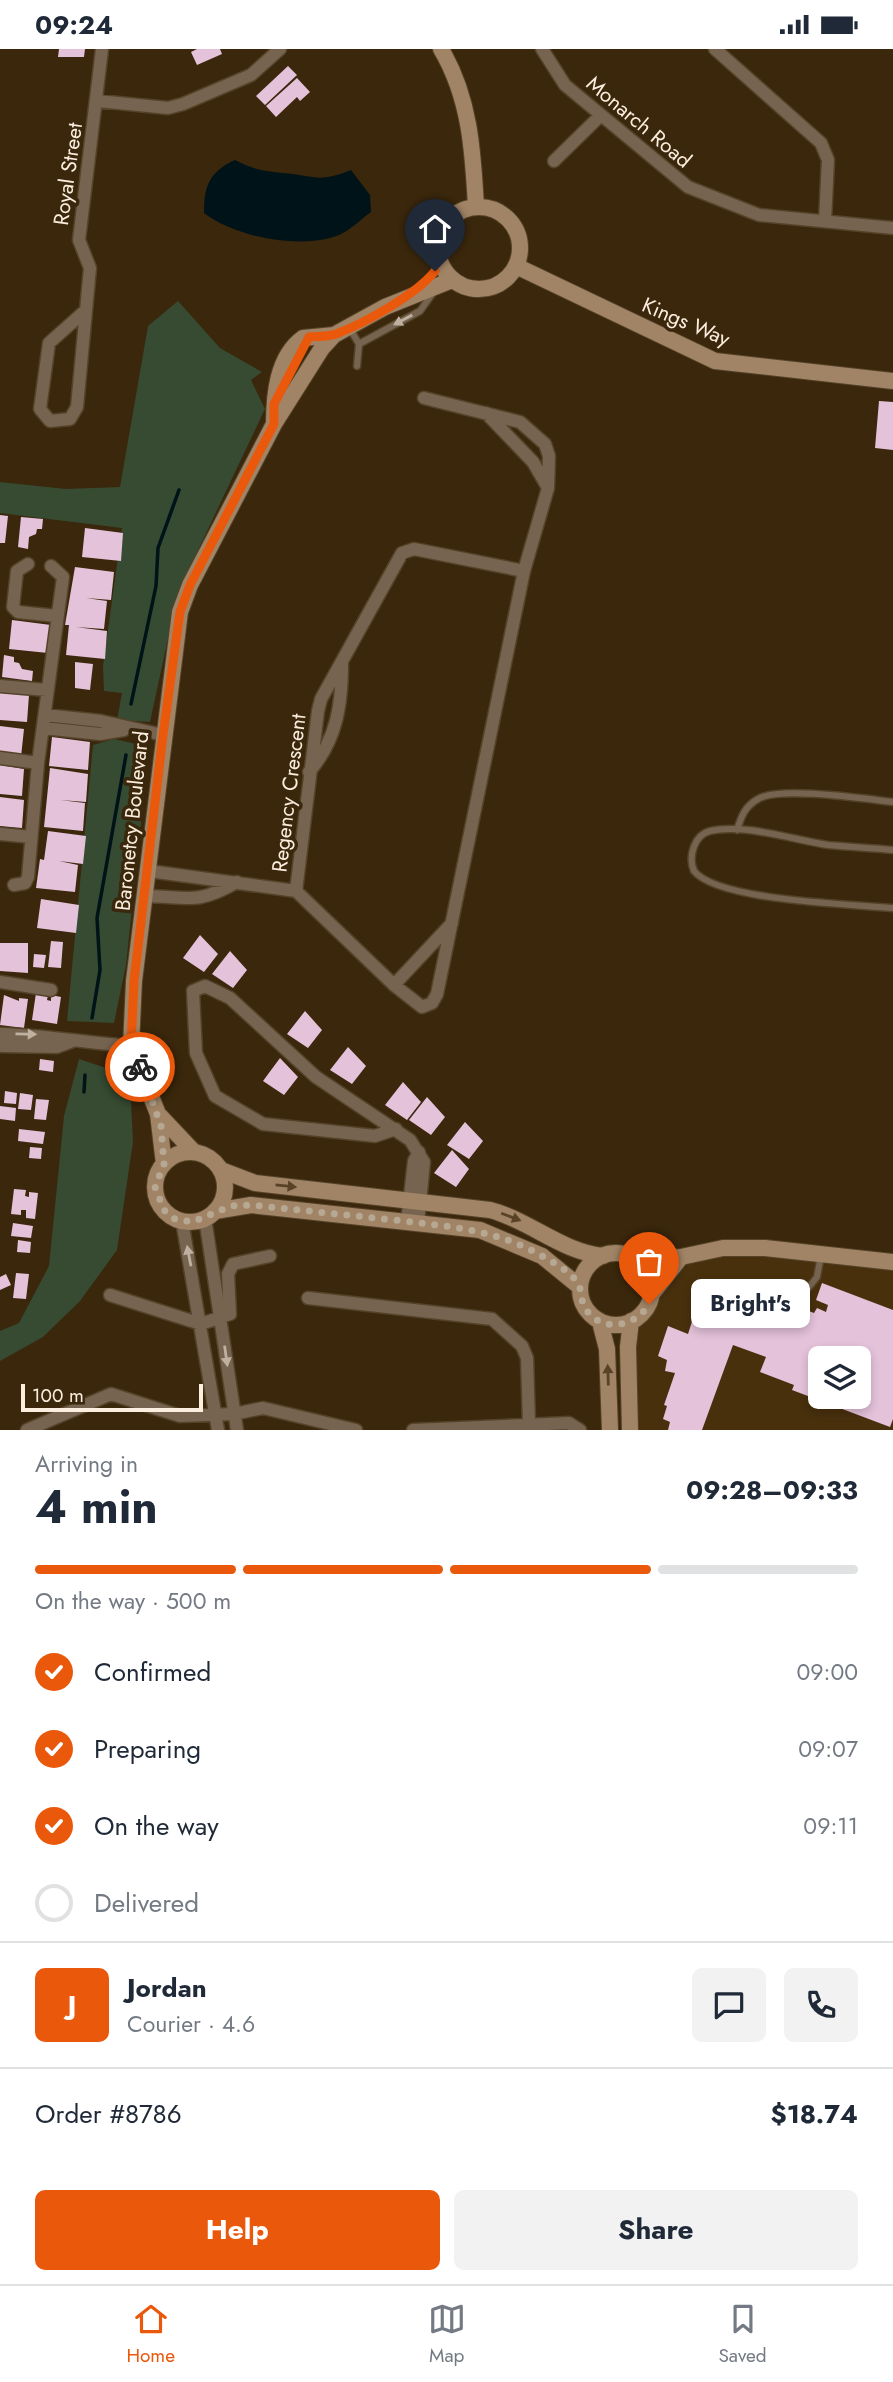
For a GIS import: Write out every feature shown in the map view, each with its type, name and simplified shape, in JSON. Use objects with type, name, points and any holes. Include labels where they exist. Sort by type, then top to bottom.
[{"type":"street","name":"Royal Street","points":[[86,307],[48,343],[40,409],[51,421],[70,419],[77,407],[90,268],[79,240],[98,101],[102,49]]},
{"type":"street","points":[[98,101],[167,108],[183,104],[251,75],[280,49]]},
{"type":"street","points":[[442,49],[463,95],[469,120],[476,207]]},
{"type":"street","name":"Monarch Road","points":[[542,49],[565,85],[688,187],[759,215],[893,228]]},
{"type":"street","points":[[715,49],[821,143],[828,160],[825,221]]},
{"type":"street","points":[[554,161],[601,115]]},
{"type":"street","points":[[491,208],[513,225],[519,238],[520,253],[516,266],[509,277],[487,289],[444,283],[440,262],[438,243],[442,229],[462,210],[491,208]]},
{"type":"street","name":"Baronetcy Boulevard","points":[[274,424],[274,404],[309,337],[334,335],[404,297],[430,277],[440,262]]},
{"type":"street","name":"Kings Way","points":[[516,266],[715,361],[893,381]]},
{"type":"street","name":"Baronetcy Boulevard","points":[[404,297],[444,283]]},
{"type":"street","name":"Baronetcy Boulevard","points":[[164,1164],[158,1114],[131,1046],[134,981],[180,612],[187,592],[274,424],[312,363],[334,335]]},
{"type":"street","name":"Regency Crescent","points":[[148,875],[201,885],[223,880],[296,891],[394,985],[422,1007],[432,1003],[437,994],[524,571],[548,488],[549,456],[545,444],[520,422],[424,398]]},
{"type":"street","points":[[485,412],[533,462],[548,488]]},
{"type":"street","name":"Regency Crescent","points":[[296,891],[309,773],[321,699],[398,557],[414,549],[524,571]]},
{"type":"street","points":[[28,564],[17,571],[13,607],[18,612],[57,616]]},
{"type":"street","points":[[14,885],[27,880],[38,763],[62,577],[51,566]]},
{"type":"street","points":[[309,773],[322,757],[338,719],[342,660]]},
{"type":"street","points":[[0,686],[47,690]]},
{"type":"street","points":[[44,721],[100,734],[128,730],[163,735]]},
{"type":"street","points":[[0,758],[38,763]]},
{"type":"street","points":[[0,834],[31,837]]},
{"type":"street","points":[[146,896],[189,900],[206,898],[237,882]]},
{"type":"street","points":[[394,985],[452,923]]},
{"type":"street","points":[[0,982],[51,990]]},
{"type":"street","points":[[396,1129],[375,1136],[263,1123],[215,1096],[196,1053],[193,991],[205,986],[230,998],[316,1077],[396,1129],[419,1152],[414,1161],[415,1200],[412,1222]]},
{"type":"street","points":[[0,1034],[52,1035],[73,1041],[131,1046]]},
{"type":"street","points":[[0,1045],[57,1047],[73,1041]]},
{"type":"street","name":"Baronetcy Boulevard","points":[[158,1114],[194,1152]]},
{"type":"street","points":[[580,1287],[552,1263],[497,1235],[472,1229],[251,1205],[182,1221],[166,1213],[157,1198],[156,1180],[164,1164],[179,1154],[194,1152],[209,1158],[221,1170],[255,1183],[415,1200],[496,1212],[524,1222],[573,1248],[603,1256],[620,1253],[637,1260],[681,1257],[723,1248],[765,1248],[893,1262]]},
{"type":"street","points":[[218,1430],[224,1413],[221,1319],[210,1215],[225,1192],[221,1170]]},
{"type":"street","points":[[182,1221],[201,1324],[224,1413],[237,1430]]},
{"type":"street","points":[[110,1295],[201,1324],[221,1319],[232,1310],[228,1274],[236,1262],[270,1256]]},
{"type":"street","points":[[603,1256],[585,1271],[580,1287],[584,1305],[600,1322],[607,1349],[610,1430]]},
{"type":"street","points":[[600,1322],[616,1325],[631,1321],[645,1309],[651,1295],[681,1257]]},
{"type":"street","points":[[637,1260],[649,1275],[651,1295]]},
{"type":"street","points":[[309,1299],[492,1319],[522,1346],[527,1357],[529,1424]]},
{"type":"street","points":[[630,1430],[628,1347],[631,1321]]},
{"type":"street","points":[[27,1430],[111,1394],[180,1416],[263,1408],[356,1430]]},
{"type":"street","points":[[413,1430],[569,1423],[580,1430]]},
{"type":"lane","points":[[359,344],[426,307],[444,283]]},
{"type":"lane","points":[[349,327],[359,344],[357,366]]},
{"type":"lane","points":[[737,830],[741,815],[749,806],[760,798],[780,793],[893,802]]},
{"type":"lane","points":[[893,850],[829,845],[737,830],[705,833],[695,846],[691,865],[698,876],[708,883],[759,895],[893,908]]},
{"type":"lane","points":[[809,1287],[817,1276],[821,1255]]},
{"type":"shaded area","points":[[235,160],[263,170],[316,177],[330,177],[351,170],[370,195],[371,212],[343,233],[324,239],[269,239],[233,229],[204,213],[204,203],[207,188],[214,175]]},
{"type":"shaded area","points":[[723,1248],[893,1262],[893,1430],[636,1430],[634,1320],[654,1285],[676,1259]]},
{"type":"green space","points":[[178,301],[220,348],[262,372],[251,380],[265,409],[191,565],[175,606],[150,722],[117,720],[122,693],[104,691],[103,666],[122,528],[0,513],[0,482],[66,489],[120,487],[148,326]]},
{"type":"green space","points":[[114,739],[145,746],[146,776],[126,965],[114,1023],[67,1021],[93,745]]},
{"type":"green space","points":[[79,1059],[112,1070],[131,1101],[133,1142],[117,1250],[80,1301],[43,1337],[0,1361],[0,1331],[19,1323],[49,1266],[64,1116]]},
{"type":"building","points":[[59,49],[85,49],[84,57],[58,57]]},
{"type":"building","points":[[197,49],[220,49],[222,54],[197,65],[191,52]]},
{"type":"building","points":[[288,66],[297,75],[265,105],[256,96]]},
{"type":"building","points":[[297,78],[310,92],[300,101],[297,97],[276,117],[266,106]]},
{"type":"building","points":[[879,401],[893,402],[893,450],[875,448]]},
{"type":"building","points":[[0,515],[8,516],[5,543],[0,543]]},
{"type":"building","points":[[21,517],[43,519],[42,529],[37,529],[36,534],[29,537],[28,549],[18,547]]},
{"type":"building","points":[[85,528],[123,533],[121,561],[82,557]]},
{"type":"building","points":[[75,567],[114,572],[111,600],[86,598],[107,601],[104,629],[76,627],[107,631],[105,659],[66,655],[69,625],[65,625]]},
{"type":"building","points":[[12,620],[51,625],[48,653],[9,649]]},
{"type":"building","points":[[4,655],[14,657],[14,662],[19,663],[22,669],[33,671],[32,681],[2,677]]},
{"type":"building","points":[[75,662],[93,664],[90,690],[75,688]]},
{"type":"building","points":[[0,690],[29,695],[27,722],[0,720]]},
{"type":"building","points":[[0,726],[24,729],[21,757],[0,754]]},
{"type":"building","points":[[52,737],[90,742],[88,770],[49,766]]},
{"type":"building","points":[[0,765],[24,769],[22,796],[0,794]]},
{"type":"building","points":[[50,768],[88,774],[86,802],[60,800],[85,803],[83,831],[44,827]]},
{"type":"building","points":[[0,797],[24,800],[22,828],[0,826]]},
{"type":"building","points":[[48,831],[86,836],[83,864],[59,861],[78,865],[75,892],[36,888]]},
{"type":"building","points":[[41,899],[79,905],[76,933],[37,928]]},
{"type":"building","points":[[200,935],[218,954],[204,972],[183,958]]},
{"type":"building","points":[[51,941],[63,942],[61,968],[48,967]]},
{"type":"building","points":[[0,943],[28,943],[28,973],[0,971]]},
{"type":"building","points":[[230,951],[247,970],[233,988],[212,974]]},
{"type":"building","points":[[34,954],[46,955],[44,968],[33,967]]},
{"type":"building","points":[[36,993],[48,995],[47,1000],[51,1001],[51,995],[61,997],[57,1024],[32,1020]]},
{"type":"building","points":[[4,995],[19,1001],[19,998],[28,999],[24,1028],[0,1025]]},
{"type":"building","points":[[305,1011],[322,1030],[308,1048],[287,1034]]},
{"type":"building","points":[[348,1047],[366,1066],[352,1084],[330,1070]]},
{"type":"building","points":[[280,1058],[298,1077],[284,1095],[263,1081]]},
{"type":"building","points":[[40,1059],[54,1061],[53,1072],[39,1070]]},
{"type":"building","points":[[403,1082],[421,1102],[407,1120],[385,1105]]},
{"type":"building","points":[[5,1091],[17,1093],[16,1104],[4,1103]]},
{"type":"building","points":[[20,1093],[33,1095],[31,1110],[18,1109]]},
{"type":"building","points":[[427,1097],[445,1117],[431,1135],[409,1120]]},
{"type":"building","points":[[36,1099],[49,1100],[46,1120],[34,1119]]},
{"type":"building","points":[[0,1106],[16,1108],[15,1121],[0,1119]]},
{"type":"building","points":[[465,1122],[483,1141],[469,1159],[447,1145]]},
{"type":"building","points":[[19,1129],[45,1132],[43,1144],[18,1141]]},
{"type":"building","points":[[30,1147],[42,1148],[41,1159],[29,1158]]},
{"type":"building","points":[[452,1150],[469,1169],[456,1187],[434,1173]]},
{"type":"building","points":[[14,1189],[26,1190],[25,1196],[29,1197],[29,1192],[38,1193],[35,1219],[26,1218],[26,1210],[21,1210],[21,1215],[11,1214]]},
{"type":"building","points":[[13,1223],[33,1226],[31,1238],[11,1236]]},
{"type":"building","points":[[18,1240],[31,1242],[30,1253],[17,1252]]},
{"type":"building","points":[[16,1273],[29,1274],[26,1299],[13,1298]]},
{"type":"building","points":[[6,1274],[11,1285],[0,1290],[0,1277]]},
{"type":"building","points":[[822,1283],[893,1310],[893,1419],[890,1427],[842,1409],[871,1409],[871,1346],[808,1346],[808,1396],[792,1390],[794,1385],[760,1372],[766,1357],[733,1345],[702,1430],[668,1430],[670,1422],[663,1419],[667,1406],[664,1405],[675,1373],[665,1371],[667,1360],[658,1356],[668,1326],[688,1334],[698,1303],[726,1312],[732,1295],[787,1314],[790,1304],[814,1313],[817,1308],[826,1312],[828,1305],[816,1300]]},
{"type":"waterway","points":[[131,704],[156,586],[158,548],[179,490]]},
{"type":"waterway","points":[[92,1018],[100,970],[97,918],[126,755]]},
{"type":"waterway","points":[[84,1092],[85,1075]]},
{"type":"way so far","points":[[140,1067],[161,1126],[164,1164],[155,1184],[156,1194],[164,1210],[175,1219],[196,1221],[215,1211],[245,1204],[480,1230],[519,1244],[561,1268],[580,1287],[584,1305],[600,1322],[616,1325],[628,1323],[639,1316],[649,1304]]},
{"type":"place","name":"Bright's","points":[[649,1304]]},
{"type":"route","points":[[140,1067],[131,1046],[134,981],[180,612],[190,585],[274,424],[274,404],[309,337],[334,335],[346,329],[404,297],[435,271]]}]
